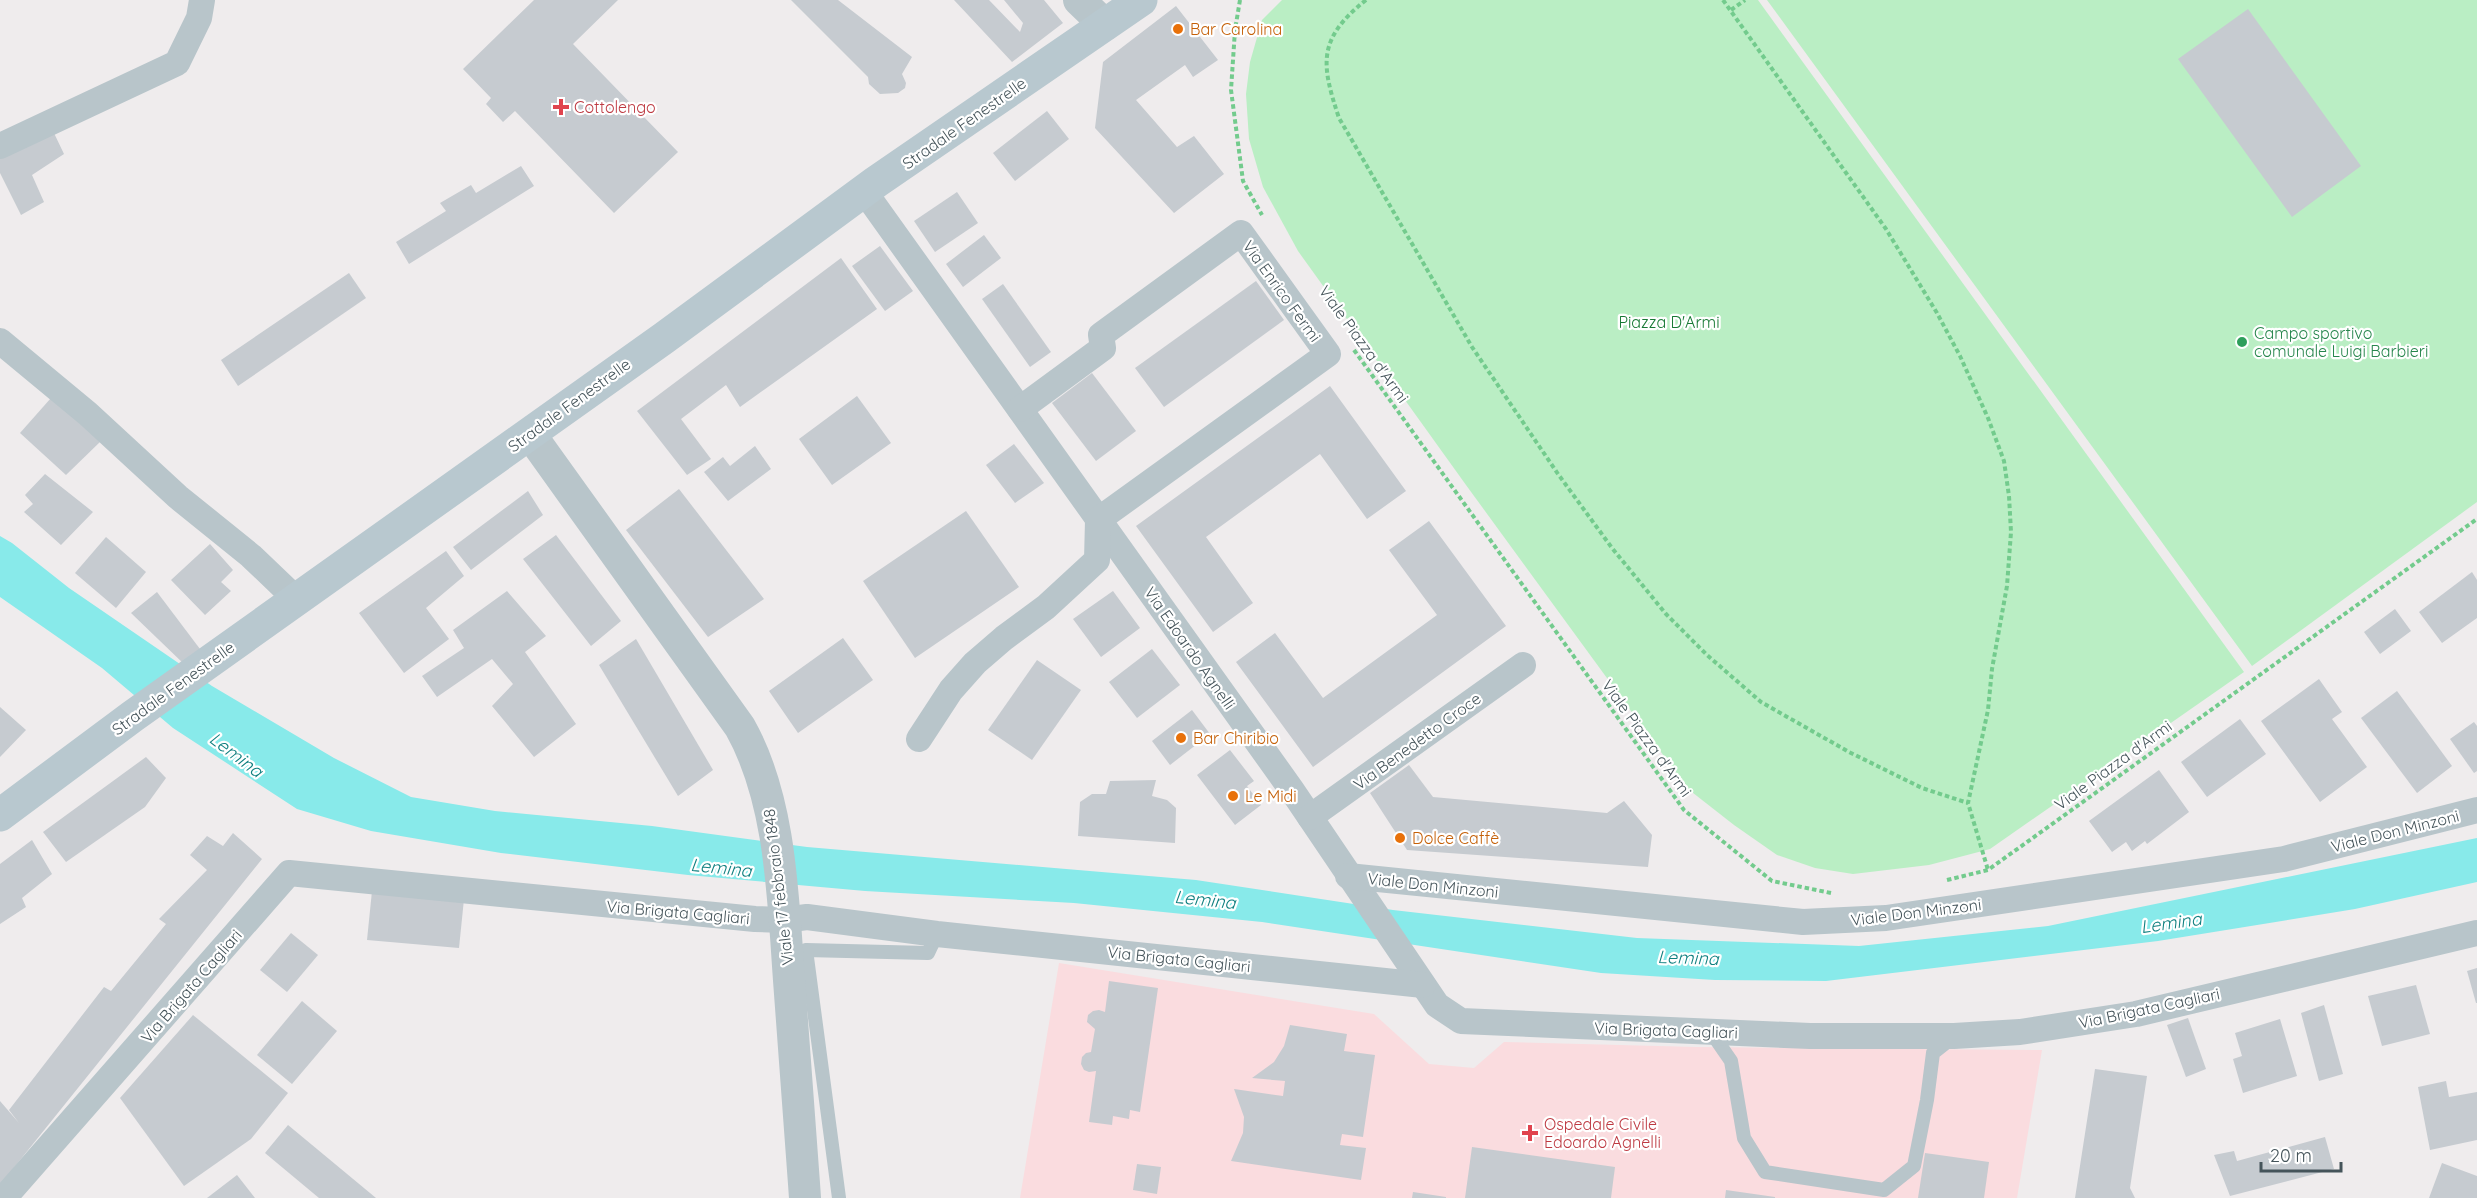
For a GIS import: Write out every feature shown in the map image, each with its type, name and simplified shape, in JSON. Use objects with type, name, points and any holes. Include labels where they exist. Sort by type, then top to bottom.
[{"type":"main road","name":"Stradale Fenestrelle","points":[[0,815],[296,599],[530,434],[864,191],[1141,0]]},
{"type":"street","points":[[0,146],[177,63],[199,18],[202,0]]},
{"type":"street","points":[[1079,0],[1106,25]]},
{"type":"street","name":"Via Edoardo Agnelli","points":[[864,191],[1310,817],[1423,985]]},
{"type":"street","name":"Via Enrico Fermi","points":[[1020,409],[1104,348],[1101,335],[1240,233],[1340,351],[1098,520]]},
{"type":"street","points":[[0,341],[88,414],[178,497],[251,556],[296,599]]},
{"type":"street","name":"Viale 17 febbraio 1848","points":[[530,434],[740,727],[753,750],[773,826],[783,907],[805,1198]]},
{"type":"street","points":[[919,739],[951,690],[975,663],[1004,638],[1046,608],[1097,560],[1098,520]]},
{"type":"street","name":"Via Benedetto Croce","points":[[1310,817],[1523,665]]},
{"type":"street","name":"Viale Don Minzoni","points":[[1348,876],[1803,922],[1886,918],[2284,859],[2477,810]]},
{"type":"street","name":"Via Brigata Cagliari","points":[[4,1198],[289,873],[724,916],[783,907],[807,917],[937,934],[1423,985],[1437,1005],[1461,1021],[1810,1036],[1954,1036],[2020,1032],[2136,1014],[2477,933]]},
{"type":"lane","points":[[840,1198],[806,950],[928,953],[937,934]]},
{"type":"lane","points":[[1711,1032],[1731,1061],[1744,1138],[1765,1172],[1884,1190],[1914,1167],[1927,1100],[1933,1053],[1954,1036]]},
{"type":"path","points":[[1240,0],[1230,90],[1243,181],[1264,219]]},
{"type":"path","points":[[1366,0],[1338,27],[1329,44],[1325,66],[1339,118],[1472,347],[1558,474],[1612,548],[1666,614],[1707,655],[1761,702],[1849,752],[1922,788],[1968,803]]},
{"type":"path","points":[[1723,0],[1886,229],[1937,313],[1988,418],[2004,461],[2010,496],[2011,532],[2007,586],[1992,669],[1988,710],[1968,803],[1988,870]]},
{"type":"path","points":[[1731,10],[1745,0]]},
{"type":"path","name":"Viale Piazza d'Armi","points":[[1340,351],[1684,810],[1772,881],[1840,894]]},
{"type":"path","name":"Viale Piazza d'Armi","points":[[1937,882],[1988,870],[2477,519]]},
{"type":"shaded area","name":"Ospedale Civile Edoardo Agnelli","points":[[1059,963],[1374,1014],[1429,1064],[1474,1068],[1504,1042],[1696,1047],[2042,1050],[2017,1198],[1020,1198]]},
{"type":"green space","name":"Piazza D'Armi","points":[[1282,0],[1758,0],[2244,672],[1990,849],[1929,865],[1853,874],[1815,868],[1777,855],[1734,825],[1688,789],[1298,251],[1263,187],[1249,139],[1246,94],[1250,62],[1262,20]]},
{"type":"green space","name":"Campo sportivo comunale Luigi Barbieri","points":[[1767,0],[2477,0],[2477,502],[2252,666]]},
{"type":"water","name":"Lemina","points":[[0,536],[69,588],[212,686],[334,758],[411,797],[495,811],[652,826],[807,847],[1196,880],[1393,910],[1637,938],[1859,946],[2048,926],[2477,838],[2477,882],[2355,909],[2158,941],[1826,981],[1715,980],[1601,973],[1262,922],[1074,903],[865,891],[688,875],[501,853],[371,831],[297,809],[173,728],[102,668],[0,597]]},
{"type":"building","name":"Cottolengo","points":[[534,0],[618,0],[573,44],[678,152],[614,213],[515,111],[503,122],[486,104],[491,98],[463,69]]},
{"type":"building","points":[[791,0],[838,0],[912,57],[902,74],[906,83],[905,88],[898,93],[880,94],[869,84],[868,77]]},
{"type":"building","points":[[954,0],[989,0],[1020,32],[1023,23],[1004,0],[1044,0],[1063,23],[1012,62]]},
{"type":"building","points":[[1176,6],[1218,60],[1193,77],[1185,65],[1136,100],[1177,147],[1194,136],[1224,174],[1174,213],[1095,128],[1103,62]]},
{"type":"building","points":[[2248,9],[2361,166],[2292,217],[2178,59]]},
{"type":"building","points":[[1047,111],[1069,139],[1015,181],[993,153]]},
{"type":"building","points":[[53,131],[64,154],[32,175],[44,202],[21,215],[0,173],[0,155]]},
{"type":"building","points":[[521,166],[534,186],[409,264],[396,242],[446,211],[440,203],[471,185],[476,193]]},
{"type":"building","points":[[957,192],[978,223],[935,252],[914,221]]},
{"type":"building","points":[[984,235],[1001,258],[963,287],[946,264]]},
{"type":"building","points":[[880,246],[913,291],[885,311],[852,266]]},
{"type":"building","points":[[841,258],[877,309],[740,407],[726,385],[681,419],[711,459],[687,475],[637,411]]},
{"type":"building","points":[[349,273],[366,298],[238,386],[221,360]]},
{"type":"building","points":[[1256,281],[1284,320],[1164,407],[1135,368]]},
{"type":"building","points":[[1003,284],[1051,352],[1030,367],[982,299]]},
{"type":"building","points":[[1092,373],[1136,431],[1096,461],[1052,403]]},
{"type":"building","points":[[1330,386],[1406,491],[1367,519],[1320,454],[1206,537],[1253,603],[1213,632],[1136,526]]},
{"type":"building","points":[[857,396],[891,443],[832,485],[799,439]]},
{"type":"building","points":[[51,398],[102,440],[66,475],[20,433]]},
{"type":"building","points":[[1014,444],[1044,483],[1015,503],[986,465]]},
{"type":"building","points":[[755,446],[771,469],[728,501],[704,472],[723,457],[730,466]]},
{"type":"building","points":[[45,474],[93,512],[61,545],[24,512],[33,504],[25,495]]},
{"type":"building","points":[[679,489],[764,599],[708,637],[626,530]]},
{"type":"building","points":[[528,491],[543,515],[471,570],[453,547]]},
{"type":"building","points":[[966,511],[1019,587],[915,658],[863,581]]},
{"type":"building","points":[[1429,521],[1506,626],[1313,767],[1236,662],[1275,633],[1323,698],[1437,615],[1389,550]]},
{"type":"building","points":[[556,535],[621,621],[591,646],[523,559]]},
{"type":"building","points":[[106,537],[146,572],[116,608],[75,573]]},
{"type":"building","points":[[210,544],[233,570],[221,582],[231,591],[205,615],[171,580]]},
{"type":"building","points":[[446,551],[464,576],[426,608],[449,639],[404,673],[359,613]]},
{"type":"building","points":[[2472,572],[2477,580],[2477,618],[2442,643],[2419,612]]},
{"type":"building","points":[[507,591],[546,636],[525,652],[576,724],[534,757],[492,706],[513,684],[492,659],[437,697],[422,676],[464,648],[453,630]]},
{"type":"building","points":[[1113,591],[1140,628],[1101,657],[1073,619]]},
{"type":"building","points":[[157,592],[203,653],[185,665],[131,613]]},
{"type":"building","points":[[2395,609],[2411,631],[2380,654],[2364,632]]},
{"type":"building","points":[[843,638],[873,680],[798,733],[769,691]]},
{"type":"building","points":[[636,639],[713,770],[678,796],[599,665]]},
{"type":"building","points":[[1152,649],[1180,685],[1137,718],[1109,682]]},
{"type":"building","points":[[1037,660],[1081,690],[1032,760],[988,730]]},
{"type":"building","points":[[2319,679],[2342,712],[2332,719],[2367,767],[2320,802],[2261,721]]},
{"type":"building","points":[[2397,691],[2452,766],[2417,793],[2361,718]]},
{"type":"building","points":[[0,707],[26,730],[0,757]]},
{"type":"building","name":"Bar Chiribio","points":[[1192,710],[1210,734],[1170,765],[1152,741]]},
{"type":"building","points":[[2240,719],[2266,754],[2207,797],[2181,762]]},
{"type":"building","points":[[2474,722],[2477,726],[2477,771],[2474,773],[2450,739]]},
{"type":"building","name":"Le Midi","points":[[1230,750],[1254,781],[1247,786],[1261,805],[1235,825],[1197,775]]},
{"type":"building","points":[[146,757],[166,778],[145,807],[66,862],[43,832]]},
{"type":"building","points":[[1409,765],[1433,797],[1607,813],[1624,801],[1652,835],[1648,867],[1407,850],[1370,793]]},
{"type":"building","points":[[2159,770],[2189,812],[2147,844],[2145,841],[2132,851],[2126,842],[2112,852],[2089,821]]},
{"type":"building","points":[[1156,780],[1152,796],[1167,800],[1176,808],[1175,843],[1078,836],[1080,802],[1092,794],[1106,794],[1110,781]]},
{"type":"building","points":[[233,833],[262,859],[0,1185],[0,1101],[19,1123],[9,1110],[104,987],[111,991],[166,924],[159,919],[207,870],[190,855],[207,836],[223,846]]},
{"type":"building","points":[[32,840],[52,874],[22,898],[26,907],[0,924],[0,864]]},
{"type":"building","points":[[372,891],[464,899],[459,948],[367,940]]},
{"type":"building","points":[[291,933],[318,955],[287,992],[260,970]]},
{"type":"building","points":[[2477,968],[2477,1003],[2476,1003],[2467,971]]},
{"type":"building","points":[[1109,981],[1158,988],[1140,1112],[1130,1110],[1129,1119],[1113,1116],[1112,1125],[1089,1122],[1096,1071],[1084,1070],[1081,1064],[1082,1057],[1091,1052],[1095,1029],[1087,1022],[1088,1015],[1093,1011],[1105,1012]]},
{"type":"building","points":[[2416,985],[2430,1034],[2382,1046],[2368,996]]},
{"type":"building","points":[[302,1001],[337,1031],[292,1084],[257,1055]]},
{"type":"building","points":[[2324,1005],[2343,1074],[2319,1081],[2301,1013]]},
{"type":"building","points":[[193,1015],[288,1093],[251,1139],[184,1186],[120,1098]]},
{"type":"building","points":[[2188,1018],[2206,1069],[2186,1077],[2167,1025]]},
{"type":"building","points":[[2280,1019],[2297,1076],[2243,1093],[2233,1059],[2242,1056],[2235,1033]]},
{"type":"building","points":[[1290,1025],[1347,1034],[1344,1051],[1375,1055],[1363,1137],[1342,1134],[1340,1145],[1366,1148],[1361,1180],[1231,1161],[1243,1133],[1244,1117],[1234,1089],[1283,1096],[1285,1081],[1252,1078],[1274,1062],[1284,1046]]},
{"type":"building","points":[[2095,1069],[2147,1076],[2130,1188],[2135,1198],[2075,1198]]},
{"type":"building","points":[[2446,1081],[2449,1097],[2477,1092],[2477,1140],[2430,1150],[2418,1087]]},
{"type":"building","points":[[288,1125],[376,1198],[319,1198],[265,1153]]},
{"type":"building","points":[[2325,1137],[2334,1169],[2230,1196],[2214,1155],[2234,1151],[2237,1161]]},
{"type":"building","points":[[1472,1147],[1615,1167],[1611,1198],[1465,1198]]},
{"type":"building","points":[[1925,1153],[1989,1162],[1984,1198],[1918,1198]]},
{"type":"building","points":[[2442,1163],[2477,1176],[2477,1198],[2429,1198]]},
{"type":"building","points":[[1137,1164],[1161,1167],[1157,1194],[1133,1190]]},
{"type":"building","points":[[237,1175],[255,1198],[207,1198]]},
{"type":"building","points":[[1726,1190],[1775,1197],[1775,1198],[1725,1198]]},
{"type":"building","points":[[1413,1192],[1446,1197],[1446,1198],[1412,1198]]},
{"type":"place","name":"Bar Carolina","points":[[1178,29]]},
{"type":"place","name":"Cottolengo","points":[[561,107]]},
{"type":"place","name":"Campo sportivo comunale Luigi Barbieri","points":[[2242,342]]},
{"type":"place","name":"Bar Chiribio","points":[[1181,738]]},
{"type":"place","name":"Le Midi","points":[[1233,796]]},
{"type":"place","name":"Dolce Caffè","points":[[1400,838]]},
{"type":"place","name":"Ospedale Civile Edoardo Agnelli","points":[[1530,1133]]}]
